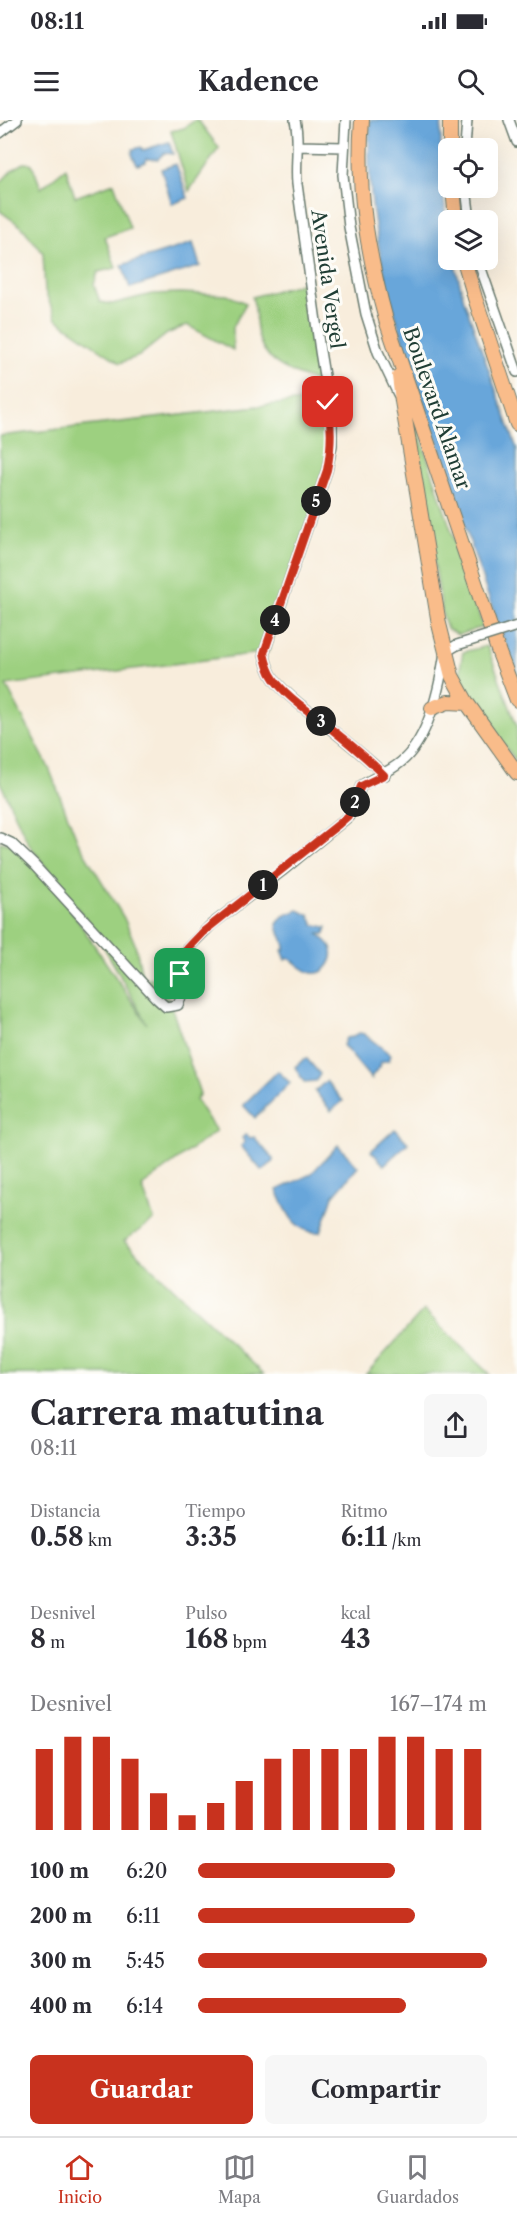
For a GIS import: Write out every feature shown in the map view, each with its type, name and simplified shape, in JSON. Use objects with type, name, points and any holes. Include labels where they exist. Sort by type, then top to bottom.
[{"type":"highway","name":"Boulevard Alamar","points":[[362,120],[360,166],[363,214],[374,274],[397,353],[517,700]]},
{"type":"highway","points":[[450,120],[450,138]]},
{"type":"highway","points":[[452,138],[455,120]]},
{"type":"highway","points":[[467,270],[517,424]]},
{"type":"highway","points":[[397,353],[402,401],[451,648],[452,676],[468,704],[517,773]]},
{"type":"highway","points":[[432,708],[448,702],[468,704]]},
{"type":"street","name":"Avenida Vergel","points":[[295,120],[298,146],[295,162],[297,184],[332,425],[332,445],[327,470],[264,653],[273,678],[284,690],[297,703],[367,757],[384,775]]},
{"type":"street","points":[[346,120],[343,175],[349,228],[366,314],[378,352],[402,401]]},
{"type":"street","points":[[465,138],[466,120]]},
{"type":"street","points":[[509,120],[517,142]]},
{"type":"street","points":[[0,133],[13,121]]},
{"type":"street","points":[[298,146],[344,147]]},
{"type":"street","points":[[481,270],[517,372]]},
{"type":"street","points":[[0,838],[11,843],[34,865],[166,1007],[177,1005],[181,997],[180,974],[183,953],[191,944],[211,925],[348,816],[361,786],[384,775],[404,760],[415,745],[432,708],[451,648],[517,626]]},
{"type":"green space","points":[[198,120],[219,148],[189,191],[171,131],[184,128]]},
{"type":"green space","points":[[24,163],[32,164],[41,188],[66,168],[75,197],[114,183],[130,228],[105,237],[116,268],[98,272],[94,285],[100,302],[112,304],[152,294],[227,295],[246,303],[233,327],[233,350],[187,325],[167,334],[139,356],[120,363],[56,319],[45,291],[43,253],[22,227],[0,211],[0,183],[12,170]]},
{"type":"green space","points":[[303,283],[319,383],[291,372],[274,361],[262,346],[257,330],[252,297]]},
{"type":"green space","points":[[328,398],[328,468],[268,652],[6,685],[49,768],[78,842],[124,918],[135,944],[143,979],[171,976],[165,987],[200,1094],[196,1100],[216,1131],[142,1186],[154,1220],[124,1241],[264,1374],[0,1374],[0,842],[11,844],[54,885],[147,1024],[96,933],[28,843],[0,782],[0,436]]},
{"type":"green space","points":[[410,405],[483,627],[458,635],[447,629],[443,617]]},
{"type":"green space","points":[[487,646],[517,726],[517,762],[479,713],[462,680],[460,669],[463,652]]},
{"type":"green space","points":[[424,1310],[489,1374],[366,1374]]},
{"type":"water","points":[[370,120],[442,120],[441,138],[438,138],[438,198],[444,198],[445,210],[438,210],[438,270],[456,270],[464,300],[517,449],[517,676],[402,338],[380,252],[369,165]]},
{"type":"water","points":[[169,142],[173,154],[164,153],[158,159],[146,159],[146,162],[137,165],[132,154],[133,149],[141,147],[143,150]]},
{"type":"water","points":[[176,164],[188,198],[172,204],[161,169]]},
{"type":"water","points":[[193,243],[200,266],[130,288],[122,265]]},
{"type":"water","points":[[298,910],[309,915],[314,925],[327,927],[325,934],[318,934],[331,947],[331,961],[325,969],[317,973],[303,969],[289,958],[286,960],[282,950],[285,950],[285,945],[277,924],[283,916]]},
{"type":"water","points":[[359,1033],[364,1034],[391,1055],[389,1060],[381,1062],[380,1067],[371,1077],[372,1080],[343,1045],[346,1038]]},
{"type":"water","points":[[307,1059],[320,1074],[316,1081],[304,1082],[295,1067]]},
{"type":"water","points":[[278,1071],[290,1083],[255,1118],[243,1105]]},
{"type":"water","points":[[326,1081],[343,1101],[331,1111],[315,1091]]},
{"type":"water","points":[[395,1129],[408,1143],[384,1165],[371,1151]]},
{"type":"water","points":[[246,1134],[250,1138],[254,1137],[273,1159],[273,1162],[262,1171],[241,1146],[245,1142],[242,1138]]},
{"type":"water","points":[[338,1145],[358,1167],[333,1196],[321,1232],[304,1230],[292,1220],[277,1190],[311,1174]]},
{"type":"route","points":[[180,974],[183,953],[203,932],[339,824],[348,816],[361,786],[384,775],[367,757],[297,703],[284,690],[273,678],[264,653],[327,470],[332,445],[332,425],[328,402]]}]
